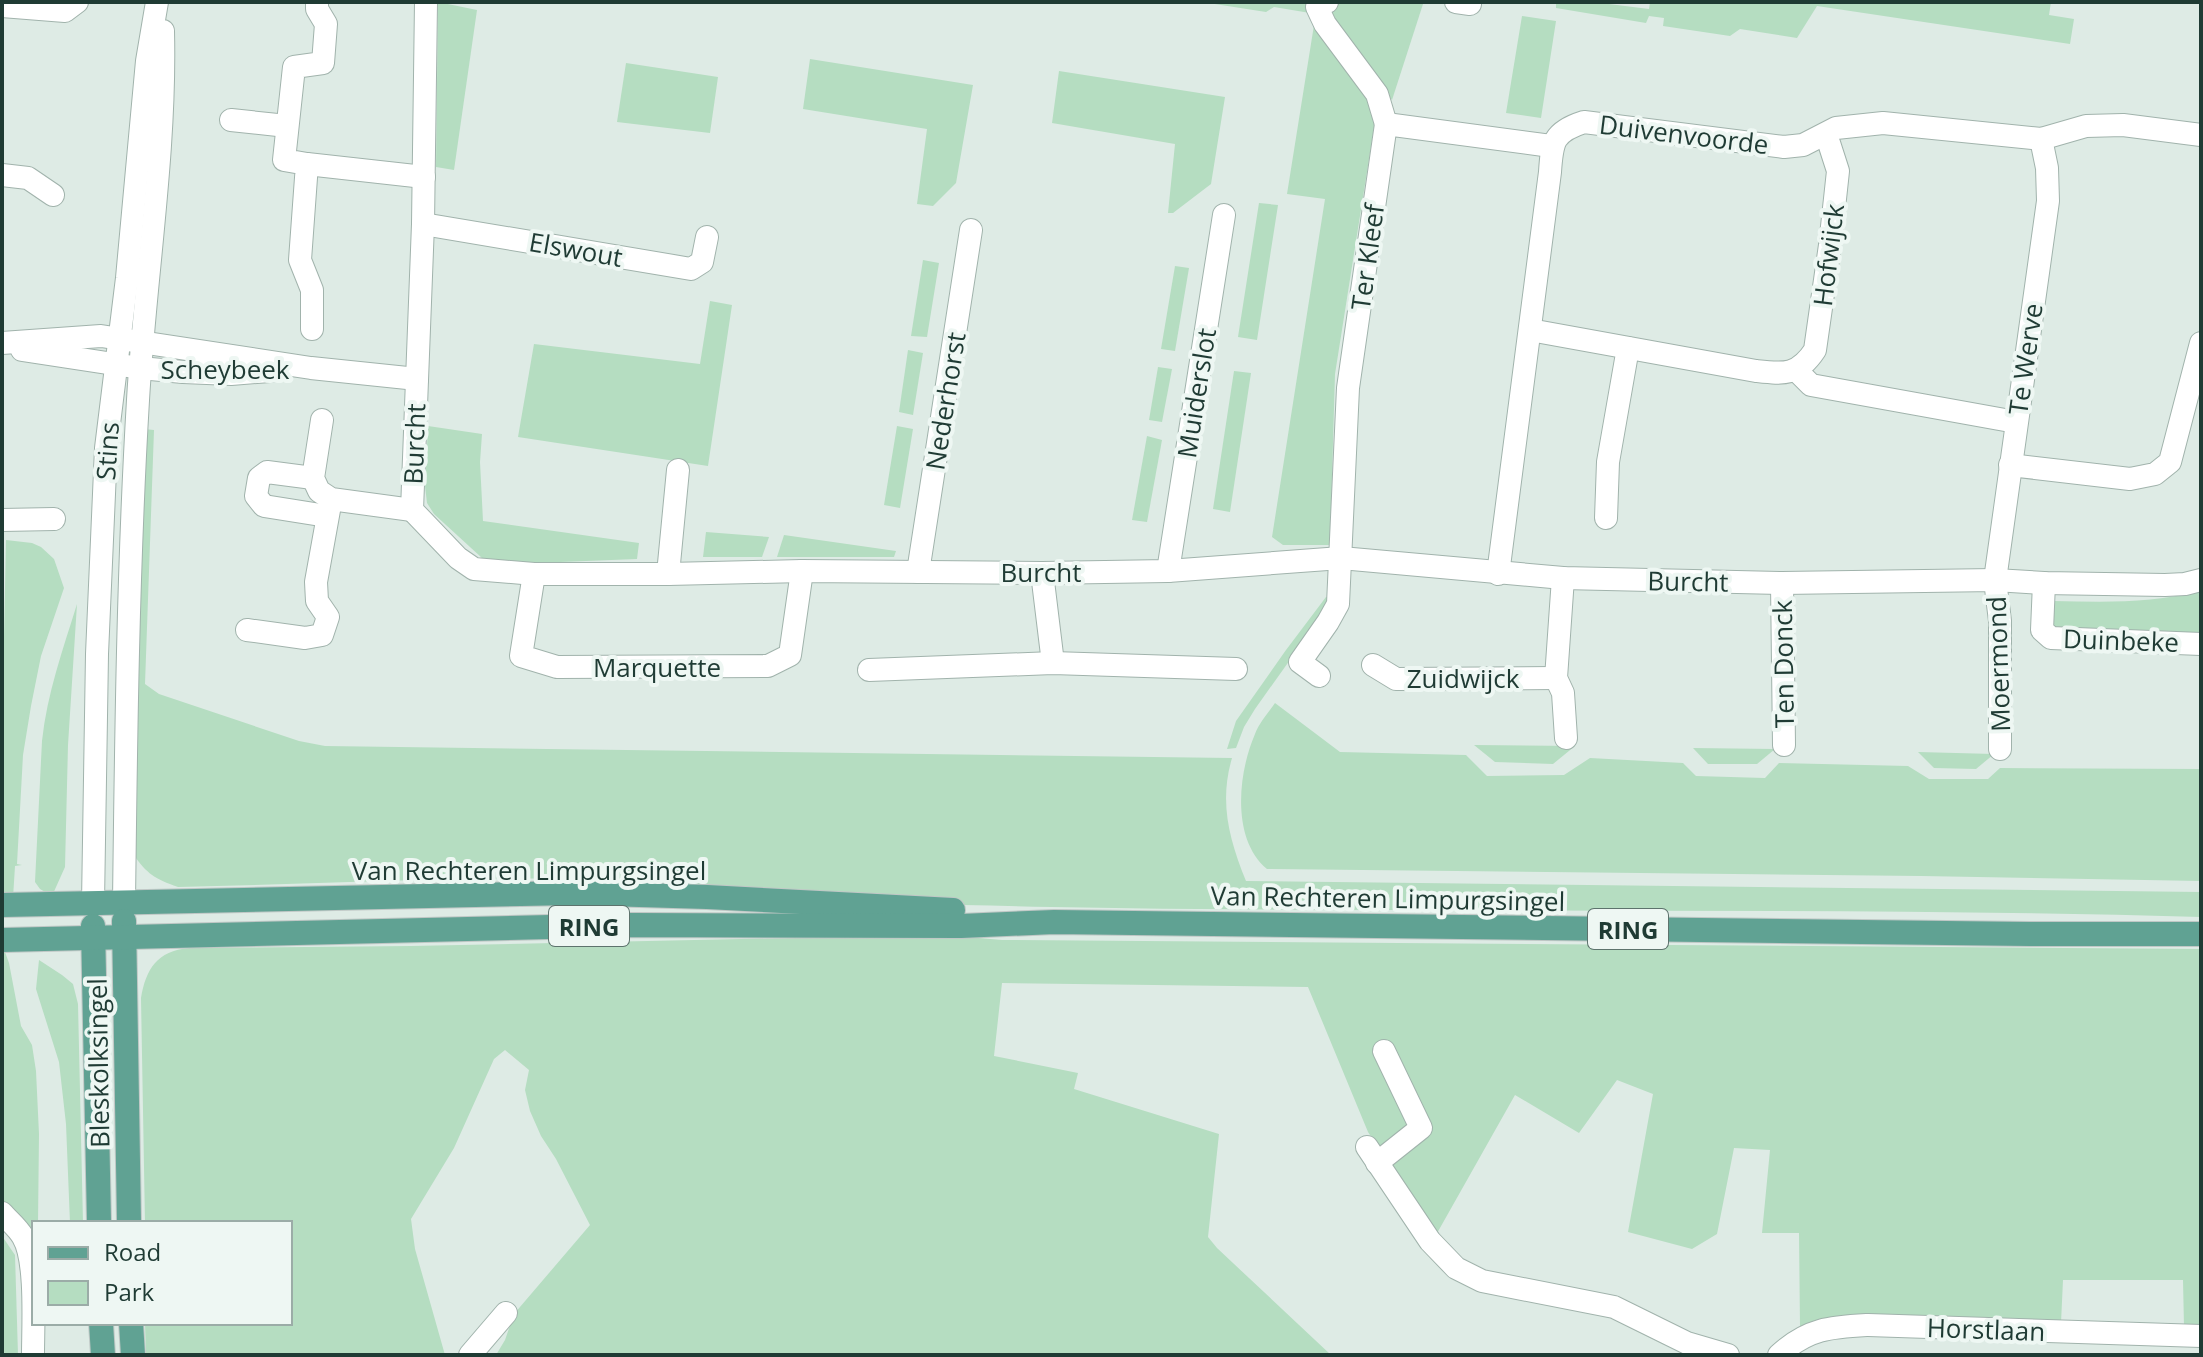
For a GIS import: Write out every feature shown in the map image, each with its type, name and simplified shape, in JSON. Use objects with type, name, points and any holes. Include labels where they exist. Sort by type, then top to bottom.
[{"type":"main road","name":"Van Rechteren Limpurgsingel","points":[[2,905],[572,893],[944,910],[1054,922]]},
{"type":"main road","name":"Bleskolksingel","points":[[93,903],[99,1221]]},
{"type":"main road","name":"Bleskolksingel","points":[[124,903],[129,1221]]},
{"type":"main road","name":"Van Rechteren Limpurgsingel","points":[[2,940],[615,925],[961,926],[1054,922],[2201,934]]},
{"type":"main road","points":[[101,1325],[103,1355]]},
{"type":"main road","points":[[131,1325],[133,1355]]},
{"type":"street","points":[[2,6],[65,11],[77,2]]},
{"type":"street","name":"Stins","points":[[93,903],[98,639],[106,448],[127,278],[147,61],[159,2]]},
{"type":"street","name":"Stins","points":[[124,903],[130,553],[140,368],[159,153],[163,52],[159,2]]},
{"type":"street","points":[[317,2],[317,9],[326,24],[323,63],[294,67],[284,160],[424,177]]},
{"type":"street","name":"Burcht","points":[[426,2],[423,224],[412,510],[458,558],[474,569],[534,574],[802,571],[1042,573],[1168,571],[1341,558],[1563,578],[1782,583],[1995,580],[2165,585],[2201,580]]},
{"type":"street","points":[[1320,4],[1325,24],[1377,94],[1386,124],[1551,146],[1498,574]]},
{"type":"street","points":[[231,120],[287,126]]},
{"type":"street","name":"Duivenvoorde","points":[[1551,146],[1567,127],[1584,122],[1784,147],[1803,145],[1836,128],[1883,123],[2041,139],[2086,126],[2123,125],[2201,135]]},
{"type":"street","name":"Ter Kleef","points":[[1319,676],[1300,662],[1338,604],[1348,388],[1386,124]]},
{"type":"street","name":"Hofwijck","points":[[1796,370],[1808,361],[1815,350],[1830,245],[1838,171],[1824,135]]},
{"type":"street","name":"Te Werve","points":[[1995,580],[2048,201],[2047,168],[2041,139]]},
{"type":"street","points":[[307,164],[300,260],[312,290],[312,329]]},
{"type":"street","points":[[2,175],[28,178],[53,195]]},
{"type":"street","name":"Muiderslot","points":[[1168,571],[1224,215]]},
{"type":"street","name":"Elswout","points":[[423,224],[691,269],[702,262],[707,237]]},
{"type":"street","name":"Nederhorst","points":[[918,572],[971,230]]},
{"type":"street","points":[[1530,330],[1756,371],[1785,374],[1796,370],[1811,385],[2016,422]]},
{"type":"street","name":"Scheybeek","points":[[2,344],[101,336],[311,368],[417,379]]},
{"type":"street","points":[[2010,465],[2130,479],[2155,474],[2170,462],[2201,343]]},
{"type":"street","name":"Scheybeek","points":[[2,344],[140,368],[231,374],[311,368]]},
{"type":"street","points":[[1606,518],[1608,462],[1628,348]]},
{"type":"street","points":[[247,630],[305,638],[322,635],[328,617],[317,601],[316,582],[329,507],[313,478],[322,420]]},
{"type":"street","points":[[668,574],[678,470]]},
{"type":"street","points":[[313,478],[267,472],[259,478],[256,496],[264,506],[412,510]]},
{"type":"street","points":[[2,520],[54,519]]},
{"type":"street","name":"Marquette","points":[[534,574],[521,656],[557,667],[768,666],[790,655],[802,571]]},
{"type":"street","points":[[1042,573],[1053,663]]},
{"type":"street","name":"Zuidwijck","points":[[1563,578],[1556,678],[1563,693],[1566,738]]},
{"type":"street","name":"Moermond","points":[[1995,580],[2000,621],[2000,749]]},
{"type":"street","name":"Ten Donck","points":[[1782,583],[1784,745]]},
{"type":"street","name":"Duinbeke","points":[[2044,583],[2042,630],[2051,638],[2201,644]]},
{"type":"street","points":[[869,670],[1053,663],[1236,669]]},
{"type":"street","name":"Zuidwijck","points":[[1373,665],[1396,679],[1556,678]]},
{"type":"street","points":[[1384,1051],[1421,1128],[1372,1155],[1430,1241],[1456,1268],[1482,1281],[1614,1307],[1687,1343],[1728,1355]]},
{"type":"street","points":[[2,1213],[25,1238],[30,1257],[32,1290]]},
{"type":"street","points":[[470,1355],[506,1313]]},
{"type":"street","points":[[33,1325],[33,1355]]},
{"type":"street","name":"Horstlaan","points":[[1779,1355],[1818,1330],[1868,1325],[2201,1336]]},
{"type":"green space","points":[[438,2],[477,10],[454,170],[436,167]]},
{"type":"green space","points":[[1202,2],[1305,2],[1310,13],[1274,7],[1266,12]]},
{"type":"green space","points":[[1339,2],[1423,4],[1392,100],[1326,9]]},
{"type":"green space","points":[[1556,2],[1593,2],[1649,9],[1650,2],[2051,2],[2049,15],[2074,19],[2070,44],[1817,6],[1797,38],[1740,29],[1730,36],[1663,26],[1664,18],[1649,16],[1646,23],[1556,8]]},
{"type":"green space","points":[[1522,16],[1556,21],[1541,118],[1506,113]]},
{"type":"green space","points":[[1314,25],[1373,100],[1375,121],[1335,374],[1330,545],[1283,545],[1272,537],[1325,199],[1287,194]]},
{"type":"green space","points":[[810,59],[973,85],[956,183],[933,206],[917,204],[927,129],[803,109]]},
{"type":"green space","points":[[626,63],[718,77],[710,133],[617,122]]},
{"type":"green space","points":[[1059,71],[1225,97],[1211,184],[1173,213],[1168,213],[1175,144],[1052,123]]},
{"type":"green space","points":[[1259,203],[1278,205],[1257,340],[1238,337]]},
{"type":"green space","points":[[923,260],[939,263],[927,337],[911,336]]},
{"type":"green space","points":[[1175,266],[1189,268],[1175,351],[1161,349]]},
{"type":"green space","points":[[710,301],[732,305],[708,466],[518,437],[534,344],[700,364]]},
{"type":"green space","points":[[908,350],[923,353],[913,415],[899,412]]},
{"type":"green space","points":[[1158,367],[1172,369],[1162,422],[1149,420]]},
{"type":"green space","points":[[1234,371],[1251,373],[1230,512],[1213,509]]},
{"type":"green space","points":[[428,426],[482,434],[483,521],[639,543],[637,559],[509,564],[482,558],[434,514],[427,503]]},
{"type":"green space","points":[[897,426],[913,429],[900,508],[884,505]]},
{"type":"green space","points":[[143,429],[154,430],[145,684],[159,694],[299,741],[325,746],[1232,758],[1226,805],[1235,850],[1246,881],[2201,892],[2201,917],[988,906],[861,901],[684,883],[588,879],[178,887],[152,875],[133,854]]},
{"type":"green space","points":[[1147,436],[1162,440],[1147,522],[1132,520]]},
{"type":"green space","points":[[706,532],[769,537],[762,557],[703,557]]},
{"type":"green space","points":[[784,535],[896,551],[894,557],[777,557]]},
{"type":"green space","points":[[6,540],[41,547],[54,559],[64,588],[41,656],[23,755],[17,864],[22,865],[15,866],[13,898],[2,899],[2,733]]},
{"type":"green space","points":[[2201,590],[2201,635],[2058,630],[2052,625],[2053,601],[2146,600]]},
{"type":"green space","points":[[1326,597],[1334,598],[1255,709],[1236,748],[1227,749],[1236,721]]},
{"type":"green space","points":[[77,604],[68,745],[65,867],[52,896],[35,882],[42,741],[52,689]]},
{"type":"green space","points":[[1275,703],[1340,752],[1466,755],[1487,776],[1564,775],[1590,758],[1683,763],[1696,776],[1765,778],[1779,763],[1908,766],[1929,779],[1988,779],[2000,768],[2201,769],[2201,881],[1267,869],[1255,856],[1248,841],[1241,805],[1249,750],[1261,722]]},
{"type":"green space","points":[[1474,745],[1575,746],[1553,764],[1495,762]]},
{"type":"green space","points":[[1693,748],[1775,749],[1757,764],[1708,764]]},
{"type":"green space","points":[[1918,752],[1994,754],[1976,769],[1934,768]]},
{"type":"green space","points":[[889,936],[1002,940],[2201,949],[2201,1328],[2184,1327],[2183,1280],[2063,1280],[2061,1323],[1841,1316],[1800,1327],[1799,1233],[1762,1233],[1770,1150],[1734,1148],[1717,1234],[1692,1249],[1628,1232],[1653,1094],[1617,1080],[1579,1133],[1515,1095],[1436,1235],[1368,1132],[1308,987],[1002,983],[994,1056],[1078,1073],[1074,1089],[1219,1134],[1208,1237],[1331,1355],[496,1355],[514,1314],[590,1225],[530,1111],[525,1090],[529,1070],[505,1050],[494,1059],[454,1148],[411,1219],[415,1249],[445,1355],[146,1355],[145,1325],[292,1325],[292,1221],[145,1221],[141,998],[150,970],[161,957],[189,948]]},
{"type":"green space","points":[[2,952],[5,952],[21,1026],[32,1045],[36,1071],[38,1221],[32,1221],[32,1229],[27,1232],[2,1205]]},
{"type":"green space","points":[[39,960],[73,984],[78,1004],[83,1221],[70,1221],[66,1124],[59,1062],[36,989]]},
{"type":"green space","points":[[2,1236],[15,1255],[18,1355],[2,1355]]}]
